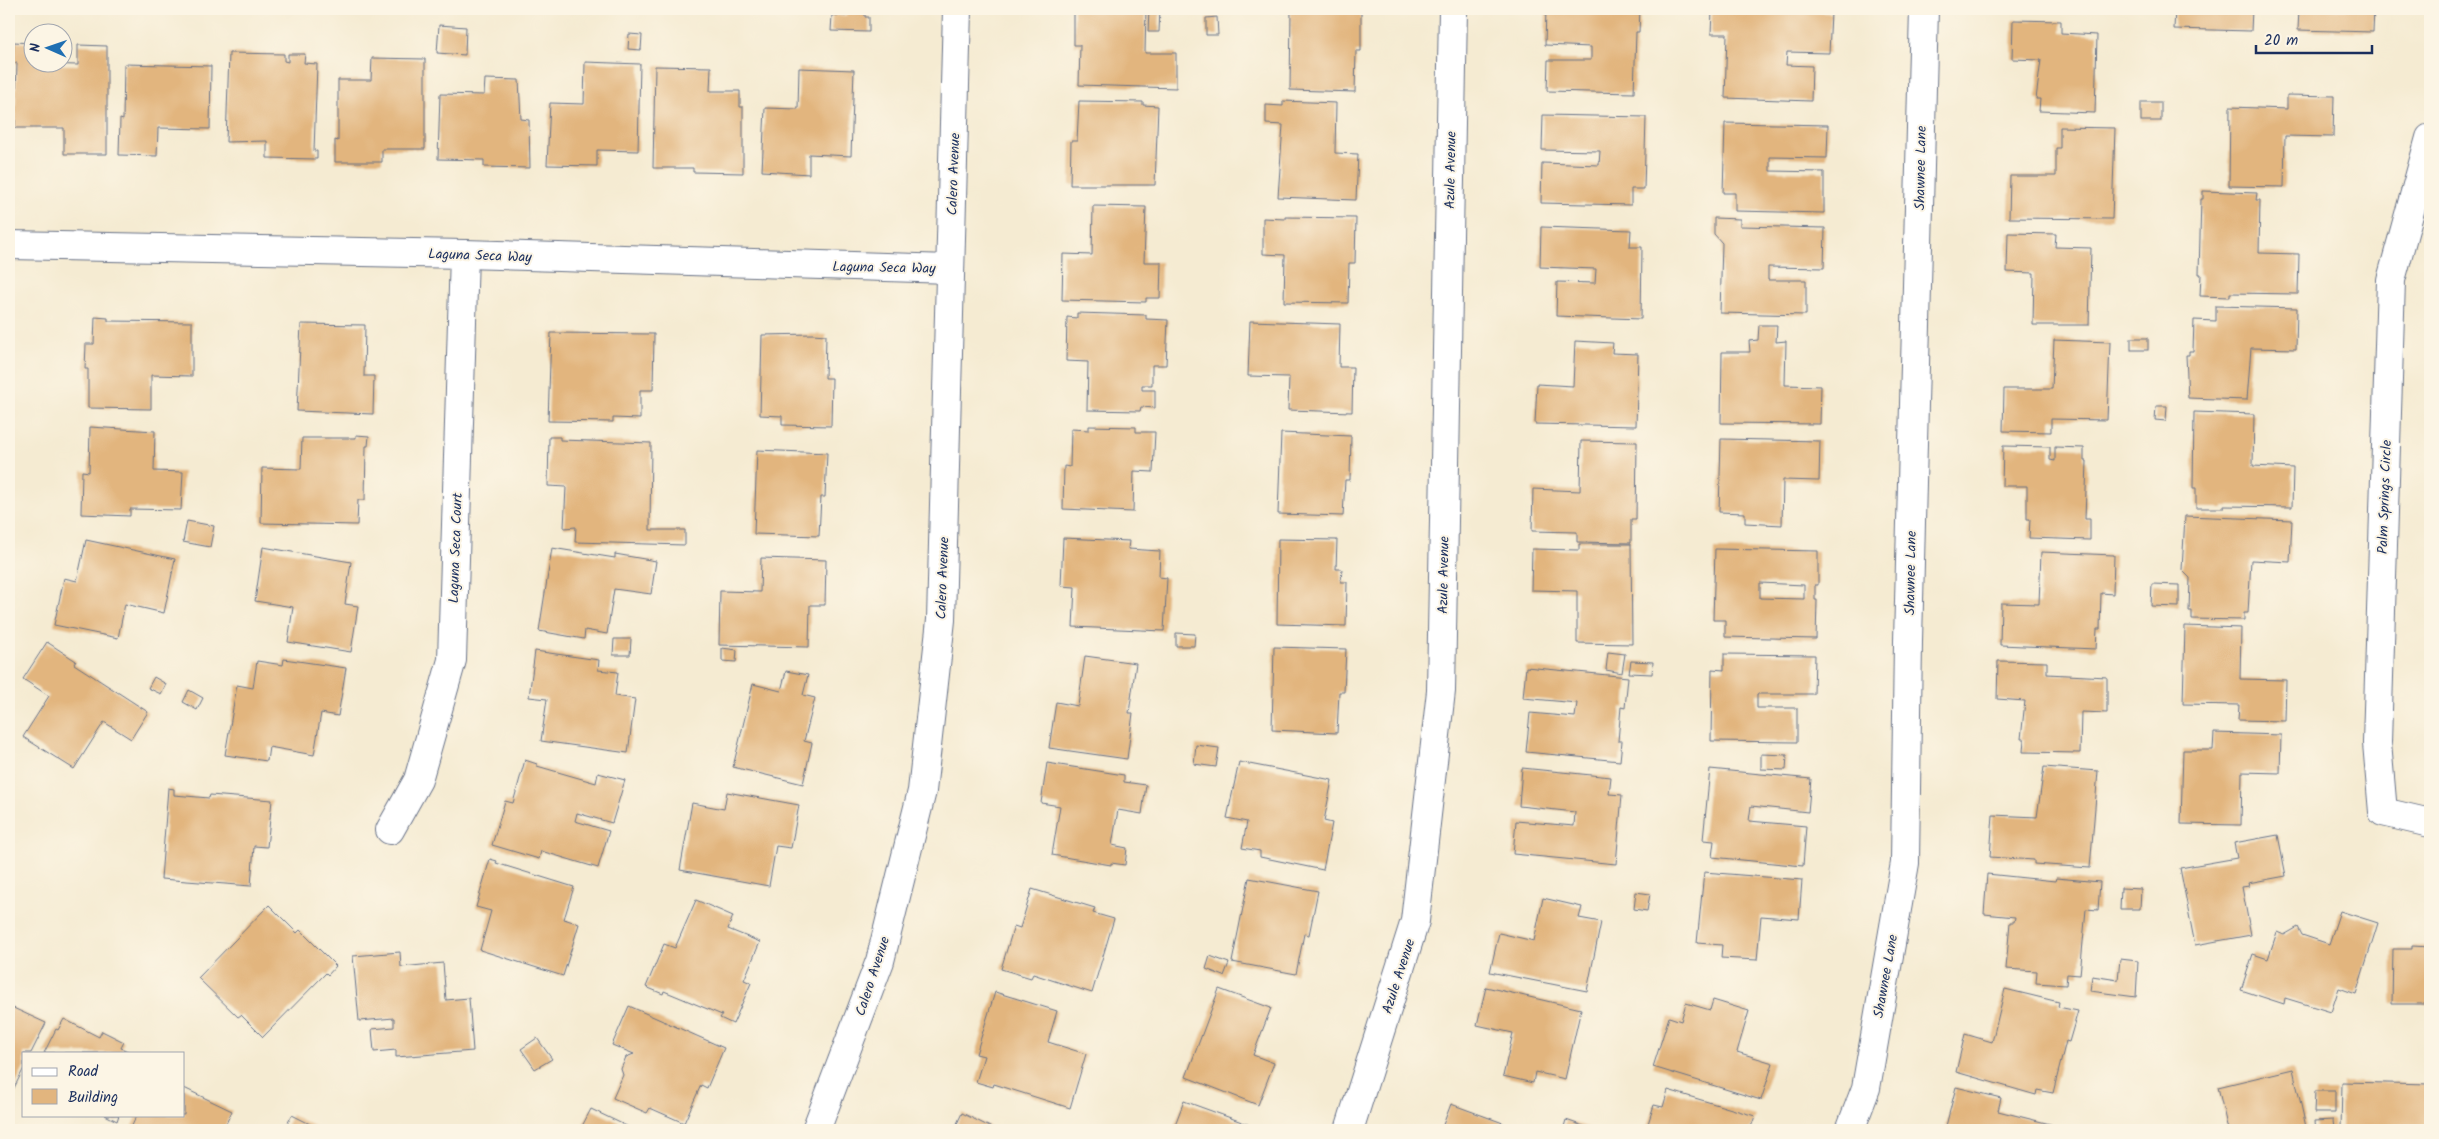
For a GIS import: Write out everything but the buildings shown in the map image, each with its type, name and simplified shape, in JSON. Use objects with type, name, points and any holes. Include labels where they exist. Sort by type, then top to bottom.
[{"type":"street","name":"Calero Avenue","points":[[816,1130],[880,961],[922,791],[941,620],[957,9]]},
{"type":"street","name":"Azule Avenue","points":[[1349,1130],[1415,922],[1441,691],[1453,9]]},
{"type":"street","name":"Shawnee Lane","points":[[1850,1130],[1866,1088],[1905,863],[1908,641],[1924,9]]},
{"type":"street","name":"Palm Springs Circle","points":[[2430,138],[2391,280],[2377,743],[2383,812],[2430,823]]},
{"type":"street","name":"Laguna Seca Way","points":[[9,245],[464,254],[950,269]]},
{"type":"street","name":"Laguna Seca Court","points":[[390,830],[418,780],[452,660],[464,254]]}]
